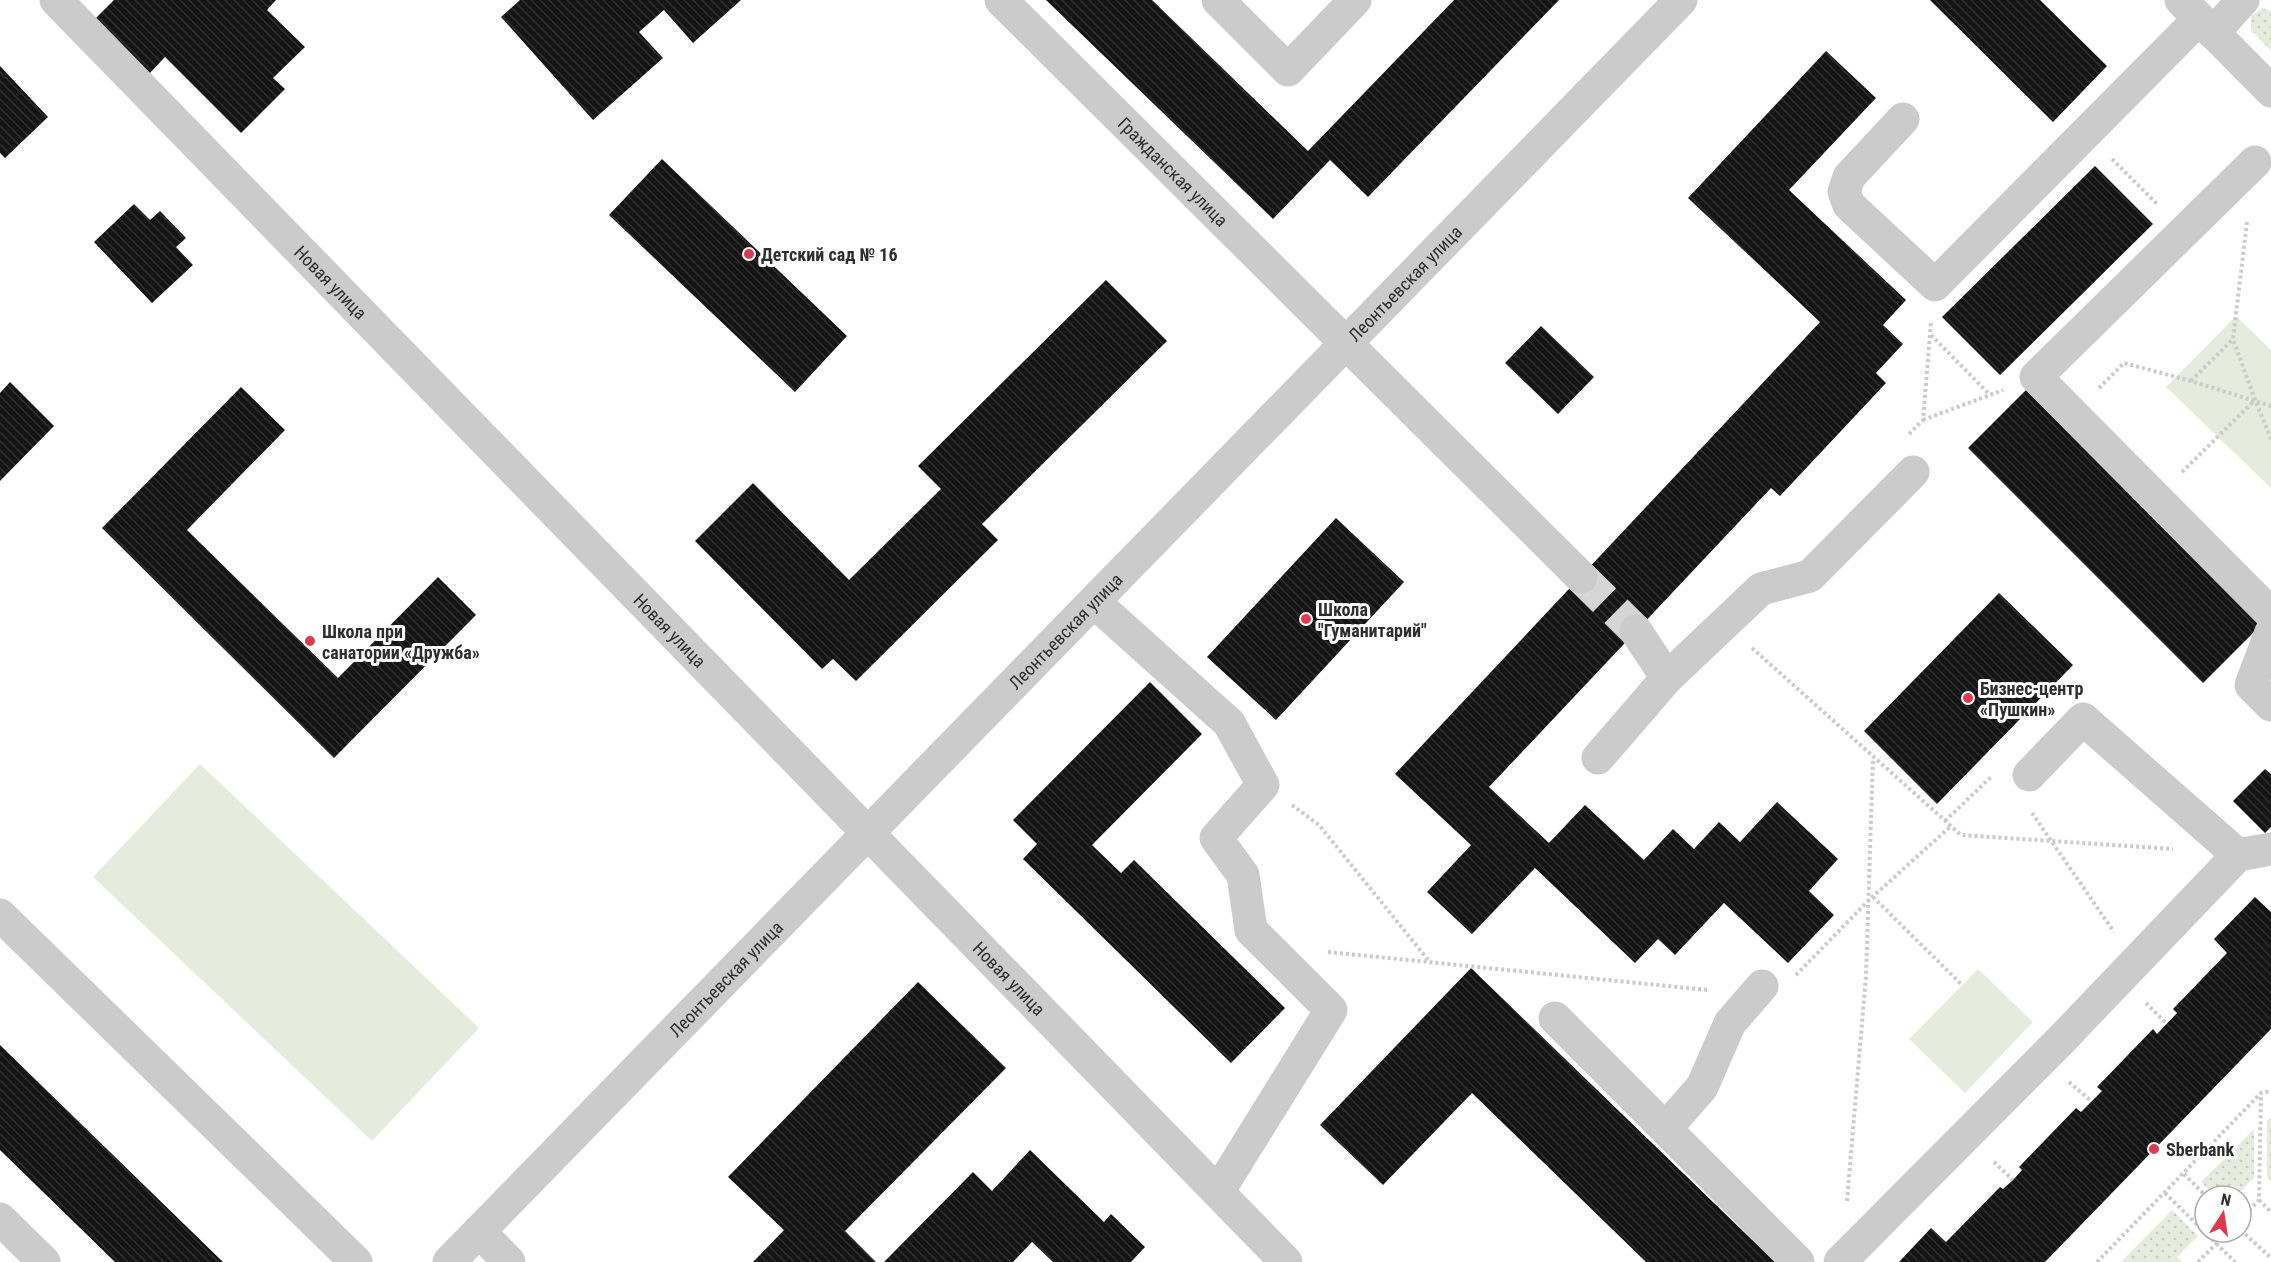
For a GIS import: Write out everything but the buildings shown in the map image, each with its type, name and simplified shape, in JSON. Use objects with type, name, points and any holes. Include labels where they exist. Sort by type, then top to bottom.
[{"type":"street","name":"Новая улица","points":[[56,0],[1286,1262]]},
{"type":"street","name":"Гражданская улица","points":[[1000,0],[1581,577]]},
{"type":"street","points":[[1218,0],[1288,70],[1355,0]]},
{"type":"street","name":"Леонтьевская улица","points":[[449,1262],[1682,0]]},
{"type":"street","points":[[1903,119],[1849,177],[1844,192],[1849,205],[1935,285],[2198,17],[2243,0]]},
{"type":"street","points":[[2198,17],[2271,91]]},
{"type":"street","points":[[2255,162],[2036,377],[2271,614]]},
{"type":"street","points":[[1598,758],[1667,678],[1761,589],[1810,576],[1904,480]]},
{"type":"street","points":[[1094,602],[1229,723],[1263,785],[1216,838],[1243,875],[1251,930],[1331,1010],[1218,1192]]},
{"type":"street","points":[[1636,631],[1667,678]]},
{"type":"street","points":[[2271,632],[2251,685],[2271,705]]},
{"type":"street","points":[[2029,775],[2083,719],[2238,855]]},
{"type":"street","points":[[1840,1262],[2135,963],[2238,855],[2271,849]]},
{"type":"street","points":[[0,915],[356,1262]]},
{"type":"street","points":[[1666,1128],[1702,1087],[1730,1023],[1758,990]]},
{"type":"street","points":[[1555,1018],[1798,1262]]},
{"type":"street","points":[[0,1220],[44,1262]]},
{"type":"street","points":[[480,1231],[509,1262]]},
{"type":"path","points":[[2086,133],[2184,231]]},
{"type":"path","points":[[2248,221],[2234,339],[2271,439]]},
{"type":"path","points":[[1923,420],[1935,285]]},
{"type":"path","points":[[1930,334],[1990,395]]},
{"type":"path","points":[[2191,381],[2234,339]]},
{"type":"path","points":[[2073,414],[2124,363],[2271,406]]},
{"type":"path","points":[[1904,480],[1895,449],[1923,420],[2036,377]]},
{"type":"path","points":[[2156,498],[2255,400]]},
{"type":"path","points":[[1725,623],[1961,835],[2177,849]]},
{"type":"path","points":[[1846,1206],[1871,898],[1873,756]]},
{"type":"path","points":[[1945,821],[1998,770],[2029,775],[2027,806],[2135,963]]},
{"type":"path","points":[[1263,785],[1319,825],[1430,962]]},
{"type":"path","points":[[1290,969],[1308,950],[1758,990],[1782,990],[1871,898],[1951,826]]},
{"type":"path","points":[[1871,898],[1962,984]]},
{"type":"path","points":[[2097,1262],[2261,1093],[2271,1091]]},
{"type":"path","points":[[2253,1206],[2259,1200],[2261,1093]]},
{"type":"path","points":[[2184,1174],[2194,1184]]},
{"type":"path","points":[[2165,1193],[2193,1221]]},
{"type":"path","points":[[2259,1200],[2271,1212]]},
{"type":"path","points":[[2253,1241],[2271,1258]]},
{"type":"path","points":[[2201,1261],[2216,1244],[2235,1262]]},
{"type":"shaded area","points":[[2263,8],[2271,12],[2271,51],[2251,30],[2251,16]]},
{"type":"shaded area","points":[[2236,316],[2271,350],[2271,488],[2166,387]]},
{"type":"shaded area","points":[[200,764],[479,1028],[372,1141],[93,877]]},
{"type":"shaded area","points":[[1978,969],[2033,1022],[1965,1093],[1909,1039]]},
{"type":"shaded area","points":[[2271,1118],[2271,1181],[2267,1177],[2267,1121]]},
{"type":"shaded area","points":[[2254,1129],[2254,1178],[2248,1184],[2203,1184],[2201,1182]]},
{"type":"shaded area","points":[[2172,1210],[2193,1231],[2193,1241],[2177,1257],[2182,1262],[2121,1262]]},
{"type":"tunnel","points":[[1581,577],[1636,631]]},
{"type":"place","name":"Детский сад № 16","points":[[749,254]]},
{"type":"place","name":"Школа \"Гуманитарий\"","points":[[1306,619]]},
{"type":"place","name":"Школа при санатории «Дружба»","points":[[310,641]]},
{"type":"place","name":"Бизнес-центр «Пушкин»","points":[[1968,698]]},
{"type":"place","name":"Sberbank","points":[[2154,1149]]}]
